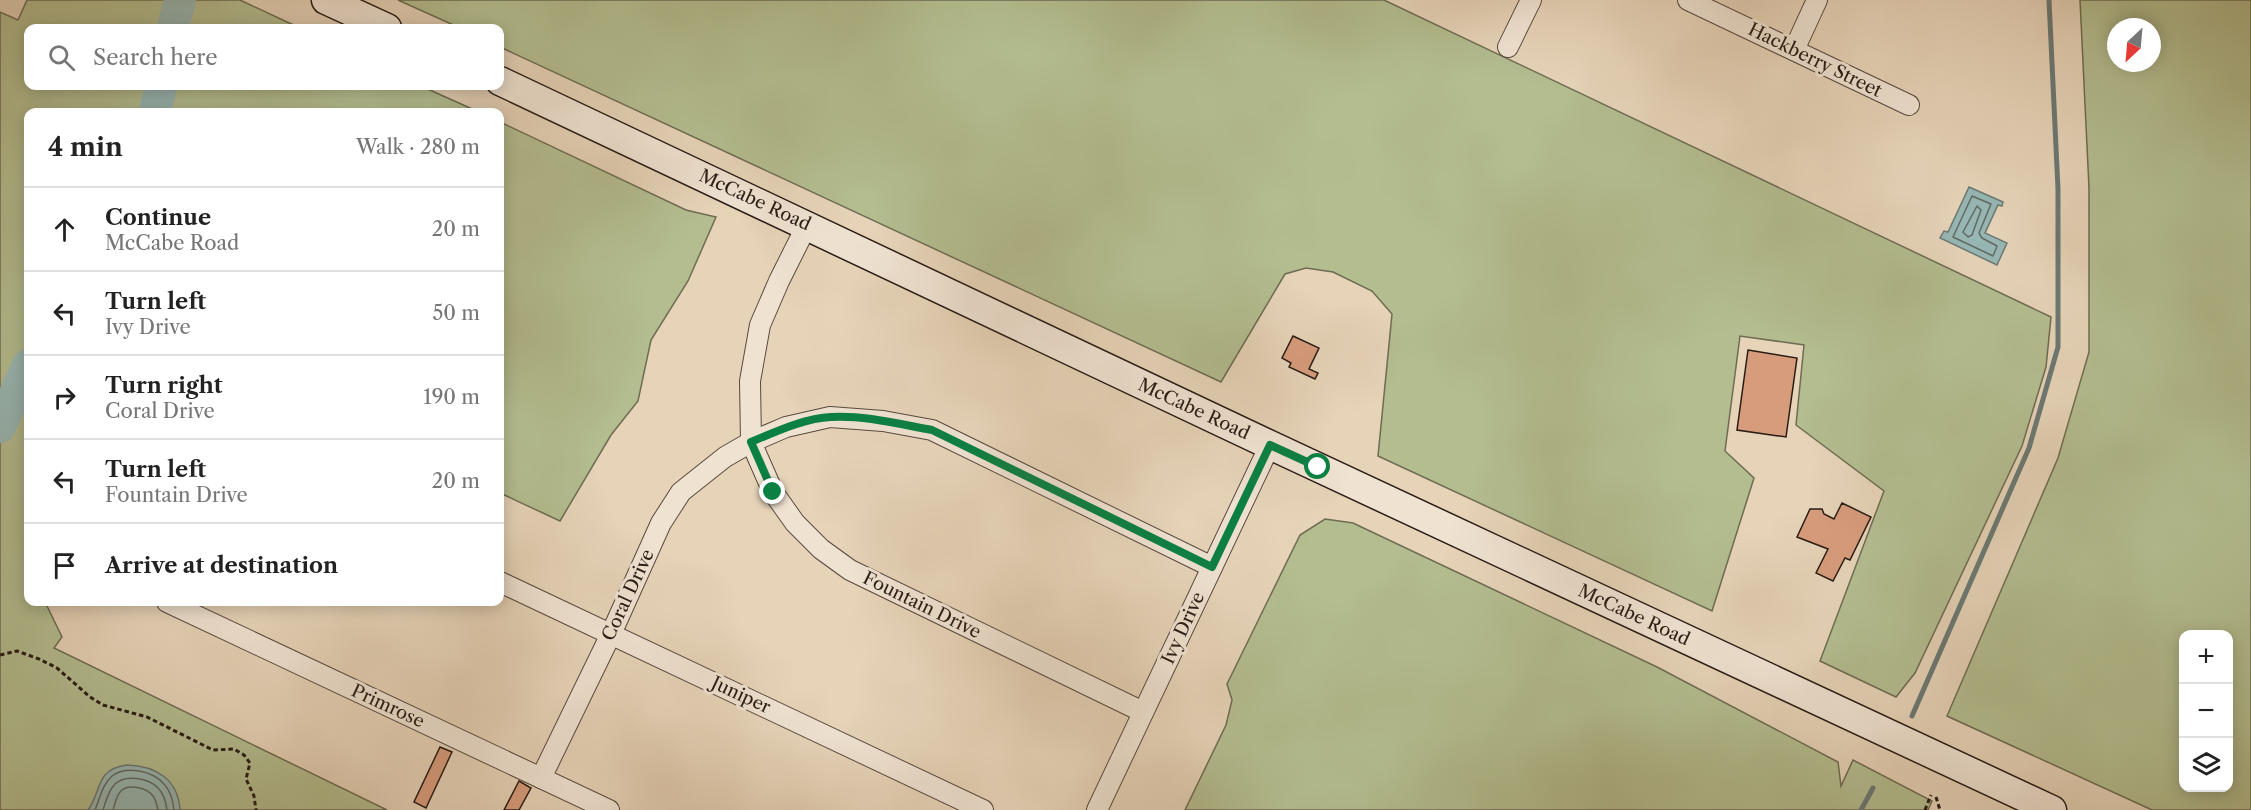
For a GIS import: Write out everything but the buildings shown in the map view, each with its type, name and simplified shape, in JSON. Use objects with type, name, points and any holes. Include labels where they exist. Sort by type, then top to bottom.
[{"type":"street","points":[[326,0],[378,24]]},
{"type":"street","points":[[1508,47],[1531,0]]},
{"type":"street","name":"Hackberry Street","points":[[1688,0],[1909,105]]},
{"type":"street","points":[[1794,50],[1817,0]]},
{"type":"street","name":"McCabe Road","points":[[504,83],[1270,445],[2052,810]]},
{"type":"street","points":[[751,442],[750,381],[760,325],[807,225]]},
{"type":"street","name":"Coral Drive","points":[[541,778],[611,634],[661,523],[681,492],[725,457],[751,442],[786,427],[830,417],[883,421],[932,430],[1212,567]]},
{"type":"street","name":"Fountain Drive","points":[[751,442],[773,492],[795,523],[821,549],[850,570],[1143,712]]},
{"type":"street","name":"Ivy Drive","points":[[1097,810],[1270,445]]},
{"type":"street","name":"Juniper","points":[[504,584],[982,810]]},
{"type":"street","name":"Primrose","points":[[175,606],[609,810]]},
{"type":"path","points":[[0,655],[17,651],[39,659],[57,668],[90,698],[103,705],[147,717],[213,750],[234,748],[240,751],[250,763],[246,779],[254,796],[256,810]]},
{"type":"path","points":[[1925,810],[1934,796],[1940,810]]},
{"type":"green space","points":[[27,0],[240,0],[291,24],[24,24],[24,90],[430,90],[470,108],[24,108],[24,606],[47,606],[62,637],[54,648],[387,810],[0,810],[0,12],[18,20]]},
{"type":"green space","points":[[398,0],[1384,0],[2051,317],[2046,367],[2022,446],[1915,673],[1896,697],[1820,661],[1884,491],[1796,425],[1804,345],[1740,336],[1725,451],[1754,478],[1712,611],[1378,456],[1392,314],[1372,291],[1333,272],[1306,268],[1285,274],[1221,382],[504,49],[504,24],[451,24]]},
{"type":"green space","points":[[2080,0],[2251,0],[2251,810],[2152,810],[1947,716],[2058,458],[2089,352],[2089,188]]},
{"type":"green space","points":[[504,124],[686,210],[716,217],[688,281],[651,340],[638,401],[611,435],[560,521],[504,495]]},
{"type":"green space","points":[[1325,519],[1353,523],[1657,667],[1838,762],[1841,786],[1853,760],[1932,801],[1928,810],[1185,810],[1226,725],[1232,700],[1227,684],[1300,535]]},
{"type":"water","points":[[1969,187],[2003,202],[2002,206],[1998,205],[1985,233],[2007,243],[1997,265],[1940,238],[1944,231],[1948,232]]},
{"type":"water","points":[[127,765],[147,768],[164,776],[175,790],[180,810],[88,810],[104,776],[117,767]]},
{"type":"waterway","points":[[174,24],[180,0]]},
{"type":"waterway","points":[[1912,716],[2029,448],[2058,347],[2058,189],[2049,0]]},
{"type":"waterway","points":[[156,108],[160,90]]},
{"type":"waterway","points":[[0,427],[24,374]]},
{"type":"waterway","points":[[1861,810],[1873,788]]},
{"type":"route","points":[[773,492],[751,442],[786,427],[830,417],[883,421],[932,430],[1212,567],[1270,445],[1318,467]]}]
